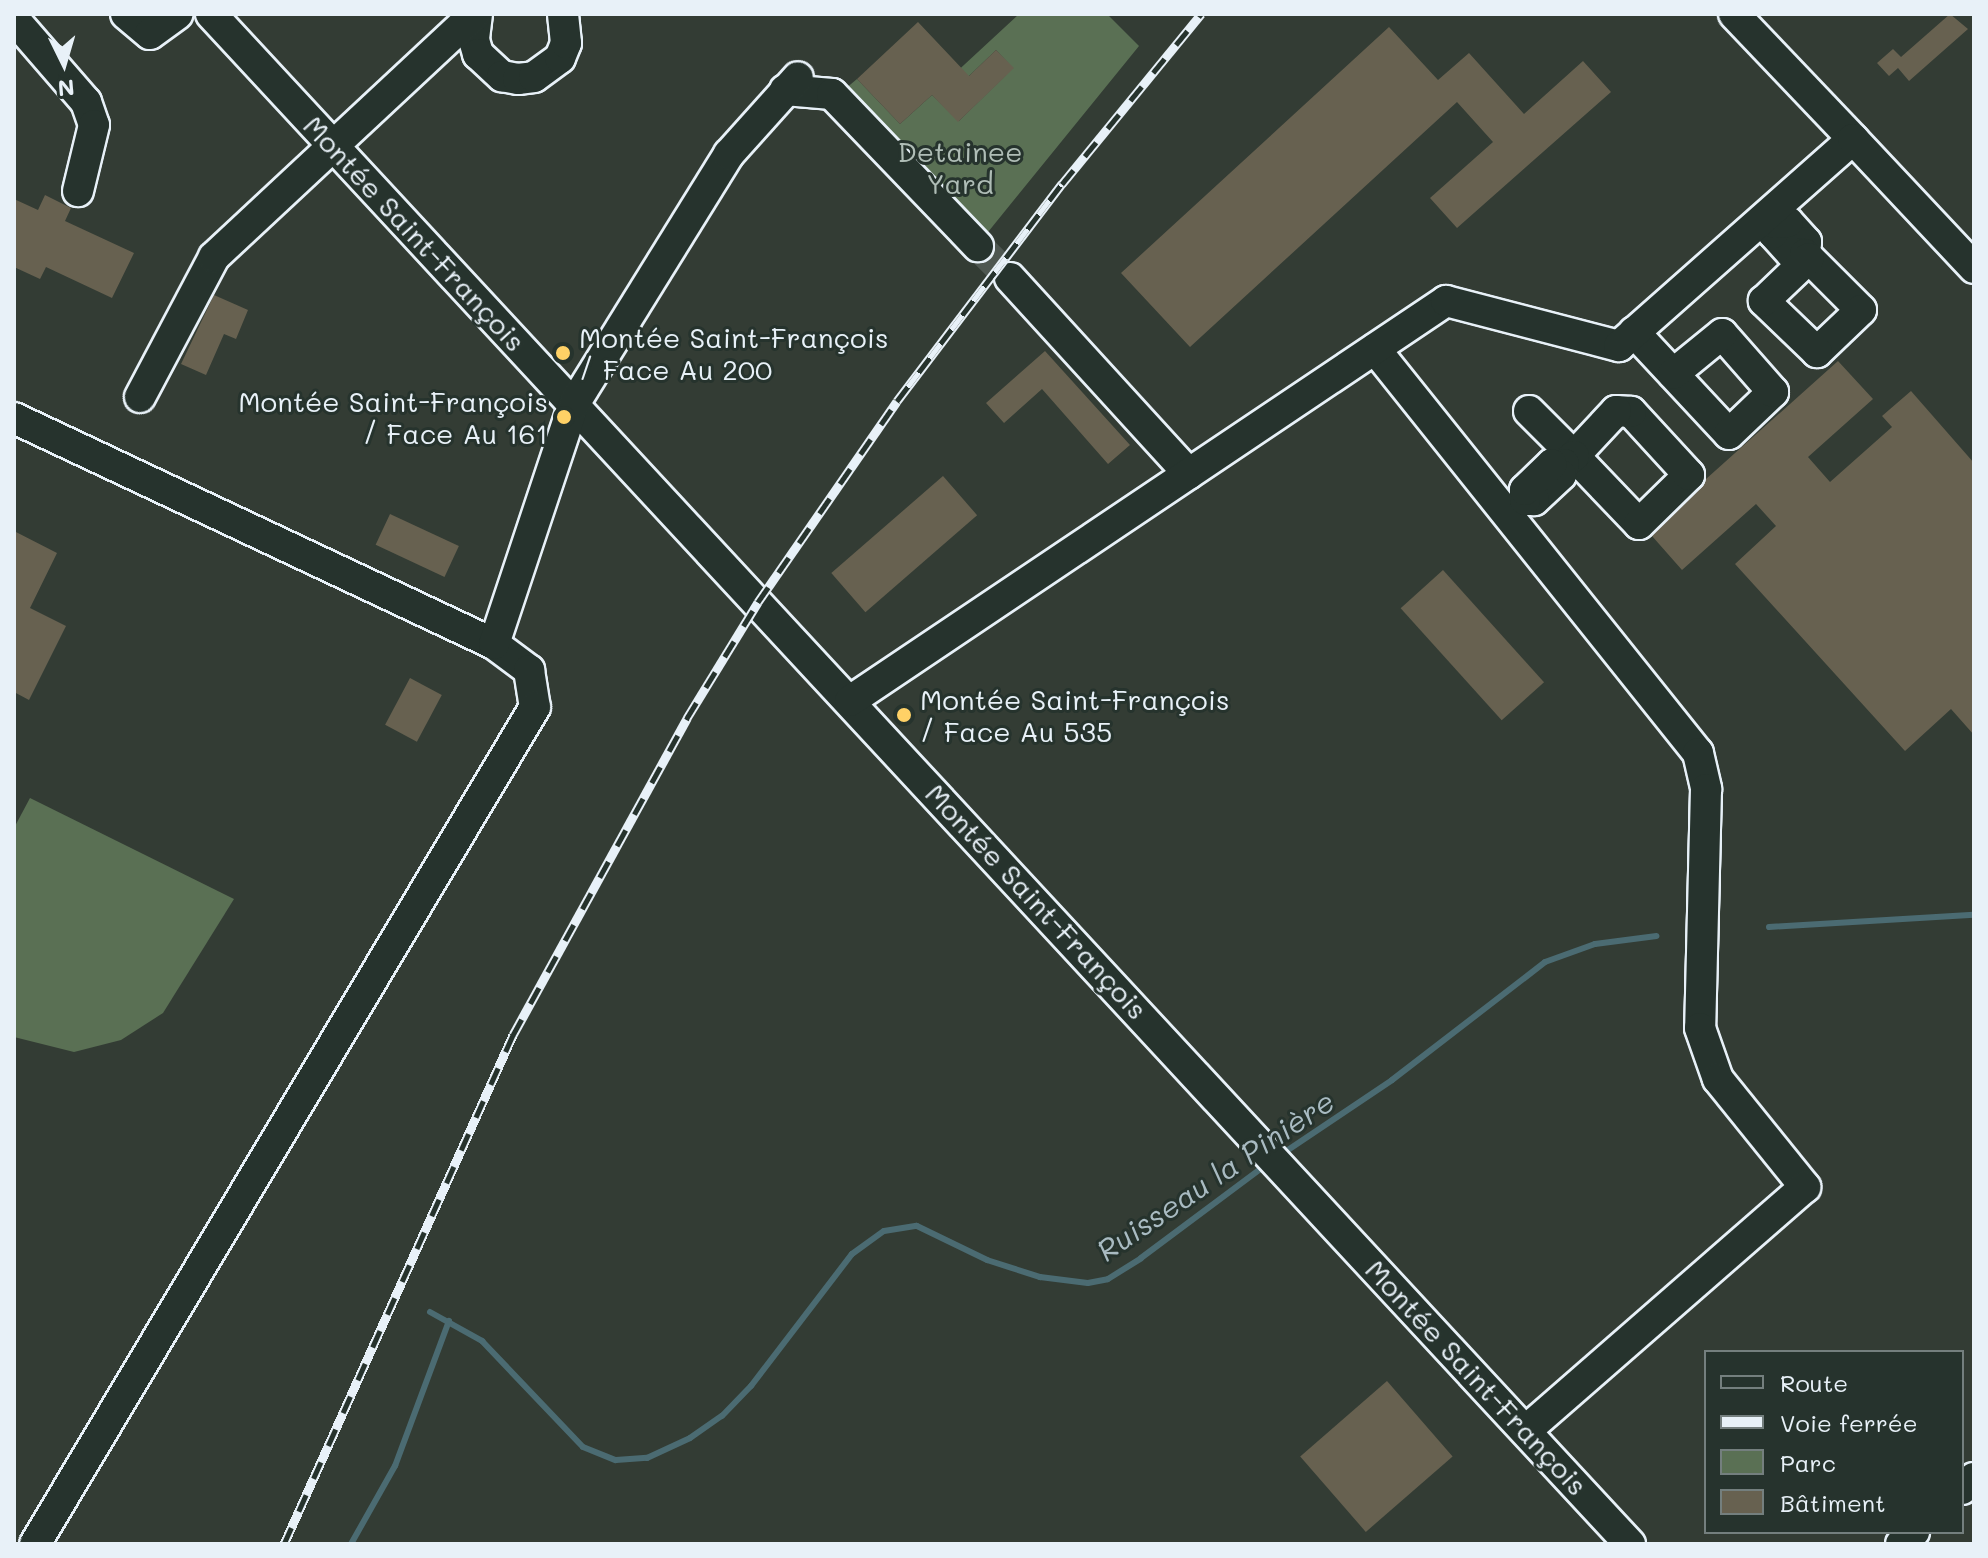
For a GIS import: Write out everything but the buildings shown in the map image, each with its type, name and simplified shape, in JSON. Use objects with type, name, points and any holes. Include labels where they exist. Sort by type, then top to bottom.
[{"type":"street","points":[[126,14],[150,34],[178,14]]},
{"type":"street","name":"Montée Saint-François","points":[[211,14],[1245,1125],[1630,1544]]},
{"type":"street","points":[[140,397],[214,257],[476,14]]},
{"type":"street","points":[[476,14],[474,40],[478,54],[502,76],[518,79],[548,70],[560,58],[566,43],[563,14]]},
{"type":"street","points":[[1734,14],[1974,268]]},
{"type":"street","points":[[14,19],[86,102],[94,125],[78,191]]},
{"type":"street","points":[[494,644],[574,404],[729,154],[792,83],[832,94],[978,246]]},
{"type":"street","points":[[850,701],[1446,301],[1619,346],[1770,219],[1853,139]]},
{"type":"street","points":[[1770,219],[1788,222],[1806,242],[1807,256]]},
{"type":"street","points":[[1010,278],[1189,474]]},
{"type":"street","points":[[1634,332],[1673,374]]},
{"type":"street","points":[[1375,349],[1517,507],[1698,753],[1706,789],[1700,1028],[1718,1079],[1805,1187],[1526,1430]]},
{"type":"street","points":[[1517,507],[1525,490],[1552,464],[1569,460],[1529,411]]},
{"type":"street","points":[[14,418],[494,644],[529,670],[535,707],[35,1544]]},
{"type":"green space","name":"Detainee Yard","points":[[1019,14],[1107,14],[1139,46],[984,237],[845,89],[857,79],[900,124],[932,95],[959,121],[1013,68],[996,50],[946,98],[938,89]]},
{"type":"green space","points":[[30,798],[234,899],[163,1013],[121,1040],[74,1052],[14,1037],[14,828]]},
{"type":"waterway","name":"Ruisseau la Pinière","points":[[1769,927],[1974,915]]},
{"type":"waterway","name":"Ruisseau la Pinière","points":[[1279,1156],[1392,1080],[1545,962],[1595,944],[1656,936]]},
{"type":"waterway","name":"Ruisseau la Pinière","points":[[430,1312],[482,1341],[583,1447],[616,1460],[647,1458],[690,1438],[722,1416],[751,1386],[852,1254],[884,1231],[917,1226],[987,1260],[1040,1277],[1088,1283],[1108,1279],[1141,1258],[1267,1164]]},
{"type":"waterway","points":[[351,1544],[395,1466],[449,1321]]},
{"type":"tunnel","points":[[978,246],[1010,278]]},
{"type":"railway","points":[[284,1544],[513,1035],[687,718],[758,602],[897,401],[1062,184],[1201,14]]},
{"type":"place","name":"Montée Saint-François / Face Au 200","points":[[563,353]]},
{"type":"place","name":"Montée Saint-François / Face Au 161","points":[[564,417]]},
{"type":"place","name":"Montée Saint-François / Face Au 535","points":[[904,715]]}]
